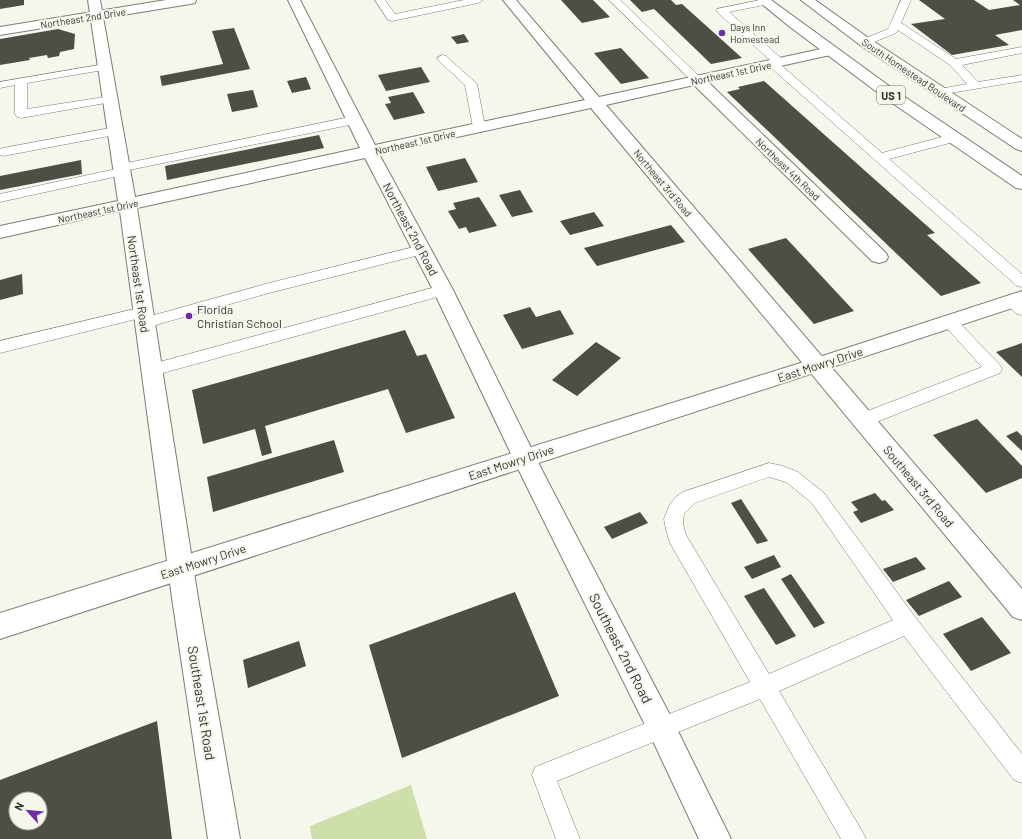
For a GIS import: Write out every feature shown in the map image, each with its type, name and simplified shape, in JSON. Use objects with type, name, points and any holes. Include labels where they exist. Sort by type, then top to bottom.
[{"type":"main road","name":"Northeast 2nd Drive","points":[[0,31],[95,8],[190,0]]},
{"type":"main road","name":"Northeast 2nd Road","points":[[294,0],[370,152],[443,290],[525,458]]},
{"type":"main road","name":"Northeast 3rd Road","points":[[509,0],[816,365]]},
{"type":"main road","name":"South Homestead Boulevard","points":[[807,0],[938,92],[1020,141]]},
{"type":"main road","name":"US 1","points":[[764,1],[830,51],[917,113],[960,130]]},
{"type":"main road","name":"Northeast 1st Road","points":[[95,8],[128,204],[180,568]]},
{"type":"main road","name":"Northeast 1st Drive","points":[[0,232],[830,51]]},
{"type":"main road","name":"Northeast 4th Road","points":[[697,80],[879,257]]},
{"type":"main road","points":[[960,130],[1022,162]]},
{"type":"main road","points":[[960,130],[1022,184]]},
{"type":"main road","name":"East Mowry Drive","points":[[0,626],[816,365],[1019,298]]},
{"type":"main road","name":"Southeast 3rd Road","points":[[816,365],[1022,608]]},
{"type":"main road","name":"Southeast 2nd Road","points":[[525,458],[716,839]]},
{"type":"main road","name":"Southeast 1st Road","points":[[180,568],[224,839]]},
{"type":"lane","points":[[380,0],[392,18],[478,0]]},
{"type":"lane","points":[[614,0],[697,80]]},
{"type":"lane","points":[[865,42],[892,31],[906,0]]},
{"type":"lane","points":[[764,1],[721,11],[880,157],[1019,298]]},
{"type":"lane","points":[[895,24],[954,63],[975,86]]},
{"type":"lane","points":[[954,63],[1022,50]]},
{"type":"lane","points":[[442,58],[470,84],[479,127]]},
{"type":"lane","points":[[0,85],[105,67]]},
{"type":"lane","points":[[938,92],[1022,78]]},
{"type":"lane","points":[[21,81],[21,114],[111,99]]},
{"type":"lane","points":[[0,198],[122,169],[355,120]]},
{"type":"lane","points":[[880,157],[960,130]]},
{"type":"lane","points":[[2,152],[116,131]]},
{"type":"lane","points":[[0,347],[144,317],[422,250]]},
{"type":"lane","points":[[152,370],[443,290]]},
{"type":"lane","points":[[863,420],[994,369],[949,321]]},
{"type":"lane","points":[[854,839],[677,537],[673,515],[680,503],[689,497],[769,470],[783,473],[792,477],[818,498],[908,624],[1022,772]]},
{"type":"lane","points":[[568,839],[543,775],[764,687],[908,624]]},
{"type":"green space","points":[[411,785],[427,839],[312,839],[310,826]]},
{"type":"building","points":[[0,0],[24,0],[24,5],[0,9]]},
{"type":"building","points":[[561,0],[593,0],[610,17],[582,23]]},
{"type":"building","points":[[630,0],[671,0],[676,5],[682,4],[742,58],[711,64],[654,9],[642,12]]},
{"type":"building","points":[[919,0],[974,0],[989,10],[1020,5],[1013,0],[1022,0],[1022,30],[995,35],[1009,45],[952,55],[911,24],[945,19]]},
{"type":"building","points":[[234,28],[250,69],[162,86],[160,76],[223,64],[212,31]]},
{"type":"building","points":[[58,29],[75,34],[74,49],[60,52],[59,56],[48,58],[47,55],[29,58],[30,60],[0,65],[0,39]]},
{"type":"building","points":[[464,34],[469,42],[457,44],[451,37]]},
{"type":"building","points":[[621,48],[649,78],[621,84],[594,53]]},
{"type":"building","points":[[421,67],[430,82],[386,91],[378,75]]},
{"type":"building","points":[[306,77],[311,89],[292,93],[287,81]]},
{"type":"building","points":[[764,81],[935,233],[927,235],[981,283],[941,296],[727,92],[740,89],[738,87]]},
{"type":"building","points":[[253,90],[258,107],[232,112],[227,94]]},
{"type":"building","points":[[413,92],[425,113],[394,120],[385,104],[391,103],[388,97]]},
{"type":"building","points":[[319,135],[324,148],[167,180],[165,166]]},
{"type":"building","points":[[465,158],[478,182],[438,191],[426,167]]},
{"type":"building","points":[[81,160],[82,174],[0,190],[0,176]]},
{"type":"building","points":[[520,190],[533,212],[512,217],[499,195]]},
{"type":"building","points":[[479,197],[497,226],[469,233],[466,227],[459,229],[448,211],[456,209],[453,203]]},
{"type":"building","points":[[594,212],[604,226],[570,235],[560,221]]},
{"type":"building","points":[[671,225],[685,242],[597,266],[584,248]]},
{"type":"building","points":[[786,238],[854,311],[814,324],[748,249]]},
{"type":"building","points":[[22,274],[23,294],[0,300],[0,280]]},
{"type":"building","points":[[530,307],[536,317],[560,310],[574,334],[522,349],[503,315]]},
{"type":"building","points":[[405,330],[417,356],[426,354],[455,418],[406,433],[388,389],[265,426],[272,453],[262,456],[255,429],[203,444],[192,390]]},
{"type":"building","points":[[596,342],[621,358],[577,396],[552,380]]},
{"type":"building","points":[[1022,343],[1022,377],[996,352]]},
{"type":"building","points":[[977,419],[1022,466],[1022,478],[986,493],[933,435]]},
{"type":"building","points":[[1017,431],[1022,436],[1022,451],[1006,436]]},
{"type":"building","points":[[334,440],[344,472],[213,512],[207,477]]},
{"type":"building","points":[[875,493],[882,501],[885,500],[894,510],[861,523],[853,512],[858,510],[851,502]]},
{"type":"building","points":[[741,499],[768,541],[757,544],[731,503]]},
{"type":"building","points":[[640,512],[648,523],[612,539],[604,527]]},
{"type":"building","points":[[774,555],[781,567],[752,579],[744,567]]},
{"type":"building","points":[[916,557],[926,569],[893,582],[883,569]]},
{"type":"building","points":[[791,574],[825,623],[814,628],[781,579]]},
{"type":"building","points":[[949,581],[962,597],[919,616],[906,600]]},
{"type":"building","points":[[764,588],[796,636],[776,645],[744,596]]},
{"type":"building","points":[[515,592],[559,696],[402,758],[369,645]]},
{"type":"building","points":[[982,617],[1011,653],[971,671],[943,634]]},
{"type":"building","points":[[299,641],[306,666],[248,688],[243,660]]},
{"type":"building","points":[[157,721],[172,839],[0,839],[0,780]]},
{"type":"place","name":"Days Inn Homestead","points":[[722,33]]},
{"type":"place","name":"Florida Christian School","points":[[189,316]]}]
